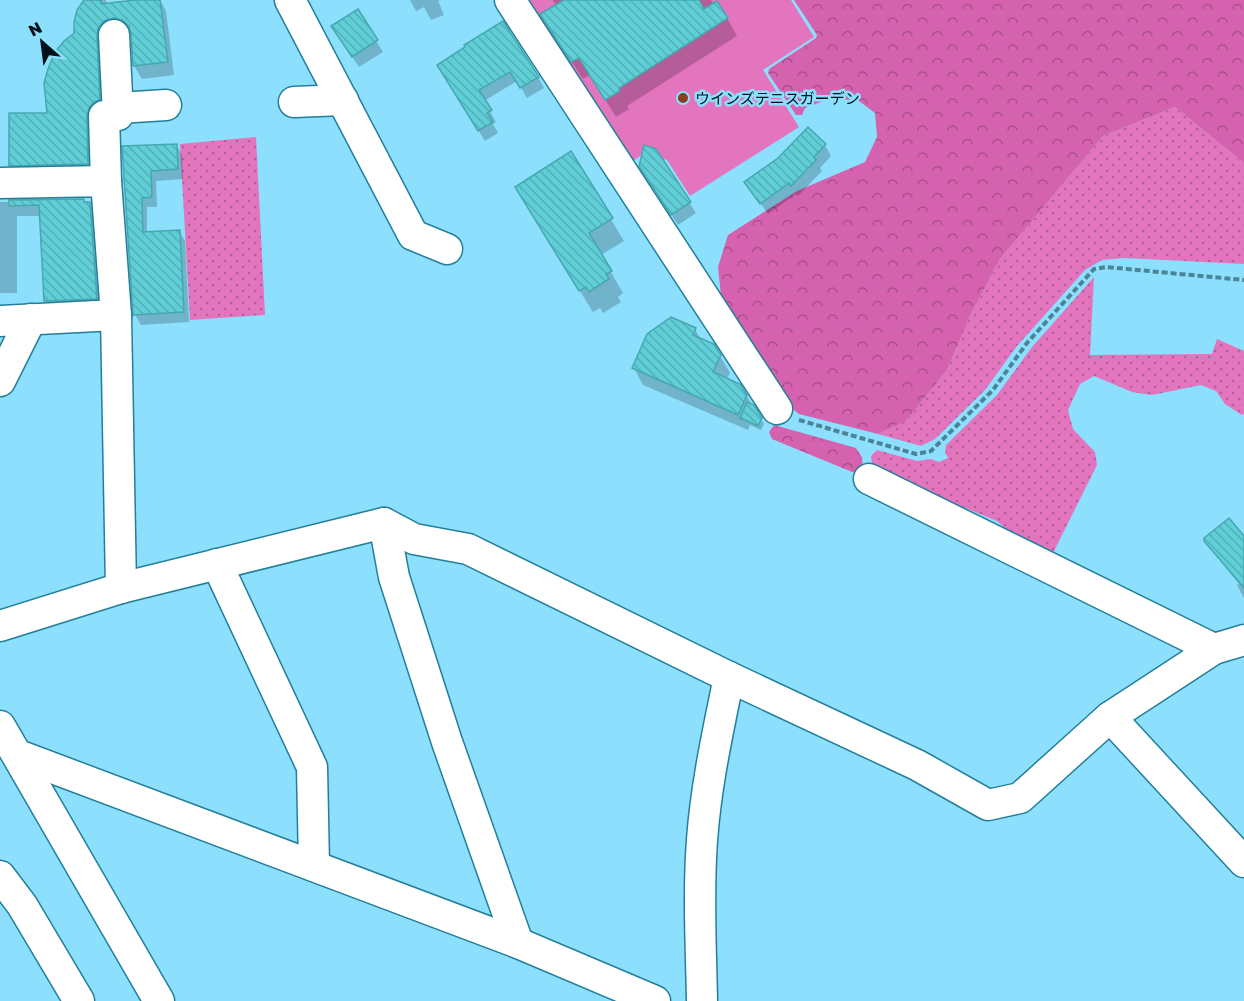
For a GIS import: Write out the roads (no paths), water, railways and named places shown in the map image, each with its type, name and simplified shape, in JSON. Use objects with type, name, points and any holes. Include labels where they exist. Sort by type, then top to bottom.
[{"type":"street","points":[[290,0],[413,235],[447,249]]},
{"type":"street","points":[[510,0],[777,409]]},
{"type":"street","points":[[114,35],[118,115],[104,116],[106,181],[116,315],[121,588]]},
{"type":"street","points":[[294,102],[343,100]]},
{"type":"street","points":[[117,108],[166,105]]},
{"type":"street","points":[[0,183],[106,181]]},
{"type":"street","points":[[0,321],[116,315]]},
{"type":"street","points":[[0,381],[31,319]]},
{"type":"street","points":[[869,479],[1214,649]]},
{"type":"street","points":[[0,626],[121,588],[384,523],[414,539],[468,549],[729,677],[917,765],[988,805],[1020,798],[1110,717],[1214,649],[1244,640]]},
{"type":"street","points":[[384,523],[394,577],[447,742],[518,943]]},
{"type":"street","points":[[217,564],[312,767],[314,866]]},
{"type":"street","points":[[702,1001],[700,909],[702,841],[711,760],[729,677]]},
{"type":"street","points":[[1110,717],[1244,862]]},
{"type":"street","points":[[0,726],[159,1001]]},
{"type":"street","points":[[18,755],[518,943],[655,1001]]},
{"type":"street","points":[[0,876],[22,905],[79,1001]]},
{"type":"place","name":"ウインズテニスガーデン","points":[[683,98]]}]
